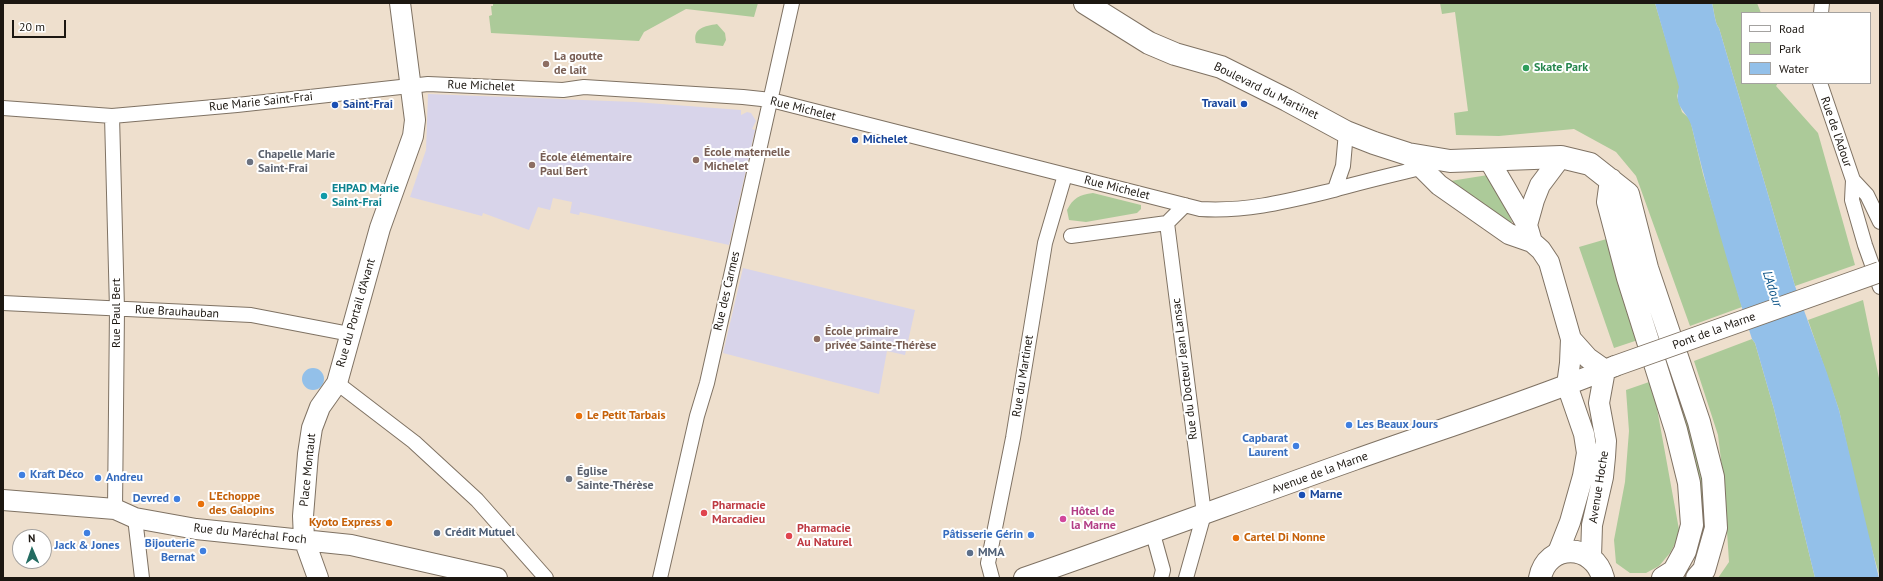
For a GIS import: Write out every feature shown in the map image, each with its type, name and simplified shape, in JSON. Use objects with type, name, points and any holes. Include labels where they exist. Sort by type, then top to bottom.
[{"type":"main road","name":"Rue du Portail d'Avant","points":[[337,383],[380,228],[413,136],[415,120],[400,3]]},
{"type":"main road","name":"Boulevard du Martinet","points":[[1085,3],[1149,43],[1176,54],[1221,67],[1346,132],[1415,161],[1439,185],[1509,234],[1530,234]]},
{"type":"main road","points":[[1530,234],[1534,200],[1540,185],[1560,157]]},
{"type":"main road","points":[[1489,160],[1560,157],[1590,164],[1628,194],[1647,268],[1699,422],[1713,477],[1716,528],[1697,575]]},
{"type":"main road","name":"Boulevard du Martinet","points":[[1415,161],[1489,160],[1530,234],[1549,262],[1571,339],[1567,385]]},
{"type":"main road","points":[[1611,180],[1608,202],[1645,335],[1676,430],[1689,483],[1692,525],[1685,551],[1674,571],[1662,578]]},
{"type":"main road","name":"Pont de la Marne","points":[[1610,368],[1880,272]]},
{"type":"main road","name":"Boulevard du Martinet","points":[[1571,339],[1588,358],[1610,368]]},
{"type":"main road","name":"Avenue de la Marne","points":[[1024,578],[1153,534],[1204,514],[1567,385],[1610,368]]},
{"type":"main road","name":"Avenue Hoche","points":[[1603,571],[1592,525],[1603,477],[1605,457],[1605,435],[1599,403],[1610,368]]},
{"type":"main road","name":"Place Montaut","points":[[318,578],[304,539],[303,516],[308,454],[312,428],[320,407],[337,383]]},
{"type":"main road","name":"Avenue Hoche","points":[[1557,555],[1570,522],[1583,476],[1587,453],[1584,434],[1567,385]]},
{"type":"main road","name":"Rue du Maréchal Foch","points":[[3,500],[115,509],[135,518],[196,529],[351,545],[496,578]]},
{"type":"main road","points":[[1540,578],[1543,569],[1549,561],[1557,555],[1574,551],[1603,571]]},
{"type":"street","name":"Rue des Carmes","points":[[660,578],[697,416],[707,383],[792,3]]},
{"type":"street","name":"Rue Michelet","points":[[411,85],[428,84],[563,90],[584,86],[771,100],[1185,205]]},
{"type":"street","name":"Rue de l'Adour","points":[[1820,84],[1853,180],[1852,200],[1864,245],[1880,288]]},
{"type":"street","name":"Rue Marie Saint-Frai","points":[[3,108],[112,116],[349,93],[411,85]]},
{"type":"street","name":"Rue Paul Bert","points":[[112,116],[117,309],[115,509]]},
{"type":"street","points":[[1335,189],[1344,166],[1346,132]]},
{"type":"street","points":[[1071,236],[1167,223],[1185,205],[1200,209],[1225,211],[1252,208],[1335,189],[1415,161]]},
{"type":"street","name":"Rue du Martinet","points":[[992,578],[988,563],[1013,438],[1045,243],[1065,175]]},
{"type":"street","name":"Rue de l'Adour","points":[[1853,180],[1867,196],[1880,222]]},
{"type":"street","name":"Rue du Docteur Jean Lansac","points":[[1167,223],[1204,514]]},
{"type":"street","name":"Rue Brauhauban","points":[[3,303],[251,315],[350,334]]},
{"type":"street","name":"Rue du Portail d'Avant","points":[[337,383],[414,442],[464,488],[508,534],[546,578]]},
{"type":"street","points":[[1186,578],[1204,514]]},
{"type":"street","points":[[135,518],[142,578]]},
{"type":"street","points":[[1153,534],[1163,570],[1161,578]]},
{"type":"shaded area","name":"École élémentaire Paul Bert","points":[[428,94],[635,102],[741,110],[741,115],[747,112],[751,113],[756,121],[752,129],[755,130],[729,245],[580,212],[579,215],[570,213],[572,202],[553,198],[550,210],[538,207],[529,230],[483,213],[482,216],[410,197],[426,150]]},
{"type":"shaded area","name":"École primaire privée Sainte-Thérèse","points":[[743,268],[915,310],[905,355],[887,351],[879,394],[723,353]]},
{"type":"green space","points":[[493,3],[758,3],[754,17],[686,9],[644,32],[639,41],[491,33],[489,16],[492,15],[491,6],[493,6]]},
{"type":"green space","points":[[1440,3],[1655,3],[1680,87],[1677,96],[1682,112],[1690,119],[1703,174],[1742,307],[1690,326],[1636,176],[1616,152],[1574,129],[1499,136],[1456,135],[1454,113],[1468,111],[1455,12],[1442,14]]},
{"type":"green space","points":[[1712,3],[1757,3],[1761,12],[1741,12],[1741,84],[1777,84],[1776,86],[1818,133],[1855,265],[1795,286]]},
{"type":"green space","points":[[717,24],[725,33],[726,40],[723,46],[696,43],[696,34],[700,29]]},
{"type":"green space","points":[[1488,175],[1494,180],[1512,222],[1508,225],[1444,182]]},
{"type":"green space","points":[[1093,193],[1141,205],[1141,209],[1137,213],[1086,222],[1069,220],[1067,210],[1074,200],[1080,196]]},
{"type":"green space","points":[[1610,238],[1638,340],[1614,348],[1579,247]]},
{"type":"green space","points":[[1863,300],[1880,383],[1880,578],[1863,518],[1839,410],[1808,320]]},
{"type":"green space","points":[[1752,339],[1755,343],[1774,409],[1815,578],[1718,578],[1729,562],[1724,485],[1718,435],[1694,361]]},
{"type":"green space","points":[[1678,374],[1701,463],[1706,505],[1703,540],[1699,539],[1666,379]]},
{"type":"green space","points":[[1652,381],[1680,535],[1670,553],[1659,566],[1646,573],[1630,573],[1616,563],[1614,540],[1625,482],[1629,431],[1626,390]]},
{"type":"water","name":"L'Adour","points":[[1655,3],[1712,3],[1795,286],[1839,410],[1879,578],[1815,578],[1774,409],[1755,343],[1752,339],[1727,260],[1692,128],[1690,122],[1679,105],[1679,87]]},
{"type":"water","points":[[313,368],[321,371],[324,379],[321,387],[313,390],[305,387],[302,379],[305,371]]},
{"type":"place","name":"La goutte de lait","points":[[546,64]]},
{"type":"place","name":"Skate Park","points":[[1526,68]]},
{"type":"place","name":"Travail","points":[[1244,104]]},
{"type":"place","name":"Saint-Frai","points":[[335,105]]},
{"type":"place","name":"Michelet","points":[[855,140]]},
{"type":"place","name":"École maternelle Michelet","points":[[696,160]]},
{"type":"place","name":"Chapelle Marie Saint-Frai","points":[[250,162]]},
{"type":"place","name":"École élémentaire Paul Bert","points":[[532,165]]},
{"type":"place","name":"EHPAD Marie Saint-Frai","points":[[324,196]]},
{"type":"place","name":"École primaire privée Sainte-Thérèse","points":[[817,339]]},
{"type":"place","name":"Le Petit Tarbais","points":[[579,416]]},
{"type":"place","name":"Les Beaux Jours","points":[[1349,425]]},
{"type":"place","name":"Capbarat Laurent","points":[[1296,446]]},
{"type":"place","name":"Kraft Déco","points":[[22,475]]},
{"type":"place","name":"Andreu","points":[[98,478]]},
{"type":"place","name":"Église Sainte-Thérèse","points":[[569,479]]},
{"type":"place","name":"Marne","points":[[1302,495]]},
{"type":"place","name":"Devred","points":[[177,499]]},
{"type":"place","name":"L'Echoppe des Galopins","points":[[201,504]]},
{"type":"place","name":"Pharmacie Marcadieu","points":[[704,513]]},
{"type":"place","name":"Hôtel de la Marne","points":[[1063,519]]},
{"type":"place","name":"Kyoto Express","points":[[389,523]]},
{"type":"place","name":"Jack & Jones","points":[[87,533]]},
{"type":"place","name":"Crédit Mutuel","points":[[437,533]]},
{"type":"place","name":"Pâtisserie Gérin","points":[[1031,535]]},
{"type":"place","name":"Pharmacie Au Naturel","points":[[789,536]]},
{"type":"place","name":"Cartel Di Nonne","points":[[1236,538]]},
{"type":"place","name":"Bijouterie Bernat","points":[[203,551]]},
{"type":"place","name":"MMA","points":[[970,553]]}]
